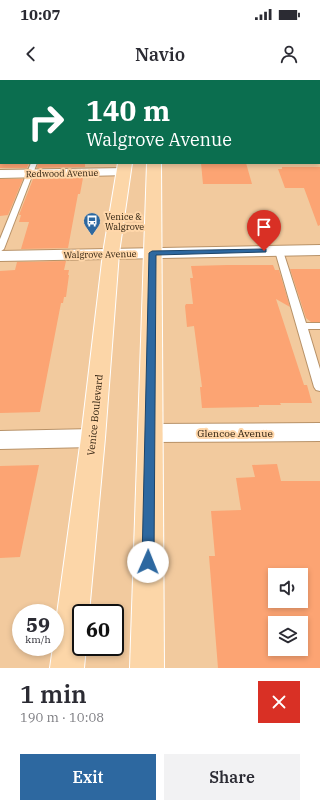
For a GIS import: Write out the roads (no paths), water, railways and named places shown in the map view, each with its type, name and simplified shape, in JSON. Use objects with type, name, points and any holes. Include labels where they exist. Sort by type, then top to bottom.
[{"type":"main road","points":[[147,668],[154,164]]},
{"type":"main road","name":"Venice Boulevard","points":[[67,668],[93,438],[111,254],[124,168]]},
{"type":"street","points":[[0,80],[58,80]]},
{"type":"street","name":"Redwood Avenue","points":[[0,174],[32,168],[124,168]]},
{"type":"street","name":"Walgrove Avenue","points":[[0,256],[320,250]]},
{"type":"street","name":"Glencoe Avenue","points":[[150,433],[320,432]]},
{"type":"street","points":[[0,440],[93,438]]},
{"type":"lane","points":[[0,249],[32,168]]},
{"type":"lane","points":[[279,250],[320,386]]},
{"type":"lane","points":[[303,326],[320,326]]},
{"type":"place","name":"Venice & Walgrove","points":[[92,236]]}]
